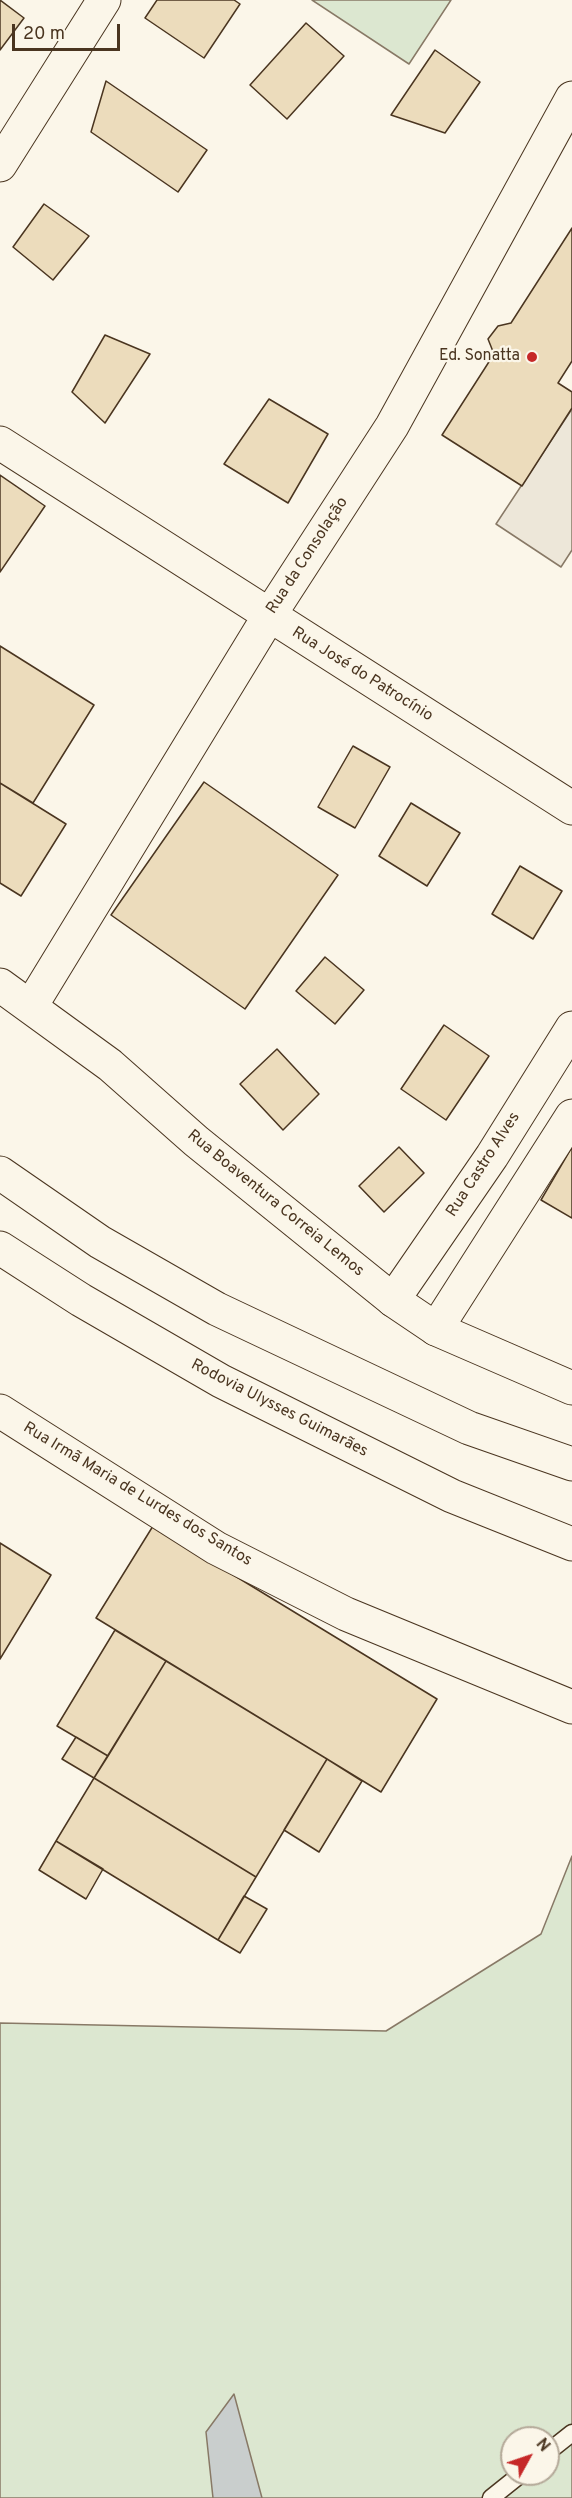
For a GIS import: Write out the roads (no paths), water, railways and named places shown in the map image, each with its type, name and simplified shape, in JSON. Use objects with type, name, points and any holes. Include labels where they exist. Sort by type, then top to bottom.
[{"type":"main road","points":[[0,165],[104,0]]},
{"type":"main road","name":"Rua da Consolação","points":[[31,1006],[269,616],[392,426],[572,98]]},
{"type":"main road","name":"Rua José do Patrocínio","points":[[0,443],[572,808]]},
{"type":"main road","name":"Rua Boaventura Correia Lemos","points":[[0,985],[110,1065],[205,1148],[393,1300],[436,1329],[572,1388]]},
{"type":"main road","name":"Rua Castro Alves","points":[[393,1300],[492,1156],[572,1028]]},
{"type":"main road","points":[[436,1329],[572,1116]]},
{"type":"main road","points":[[492,1156],[533,1177]]},
{"type":"main road","points":[[0,1173],[100,1242],[217,1309],[469,1428],[572,1464]]},
{"type":"main road","name":"Rodovia Ulysses Guimarães","points":[[0,1248],[81,1300],[221,1381],[452,1496],[572,1544]]},
{"type":"main road","name":"Rua Irmã Maria de Lurdes dos Santos","points":[[0,1411],[226,1553],[346,1614],[572,1707]]},
{"type":"lane","points":[[560,2442],[572,2433]]},
{"type":"lane","points":[[491,2498],[506,2486]]},
{"type":"place","name":"Ed. Sonatta","points":[[532,357]]}]
